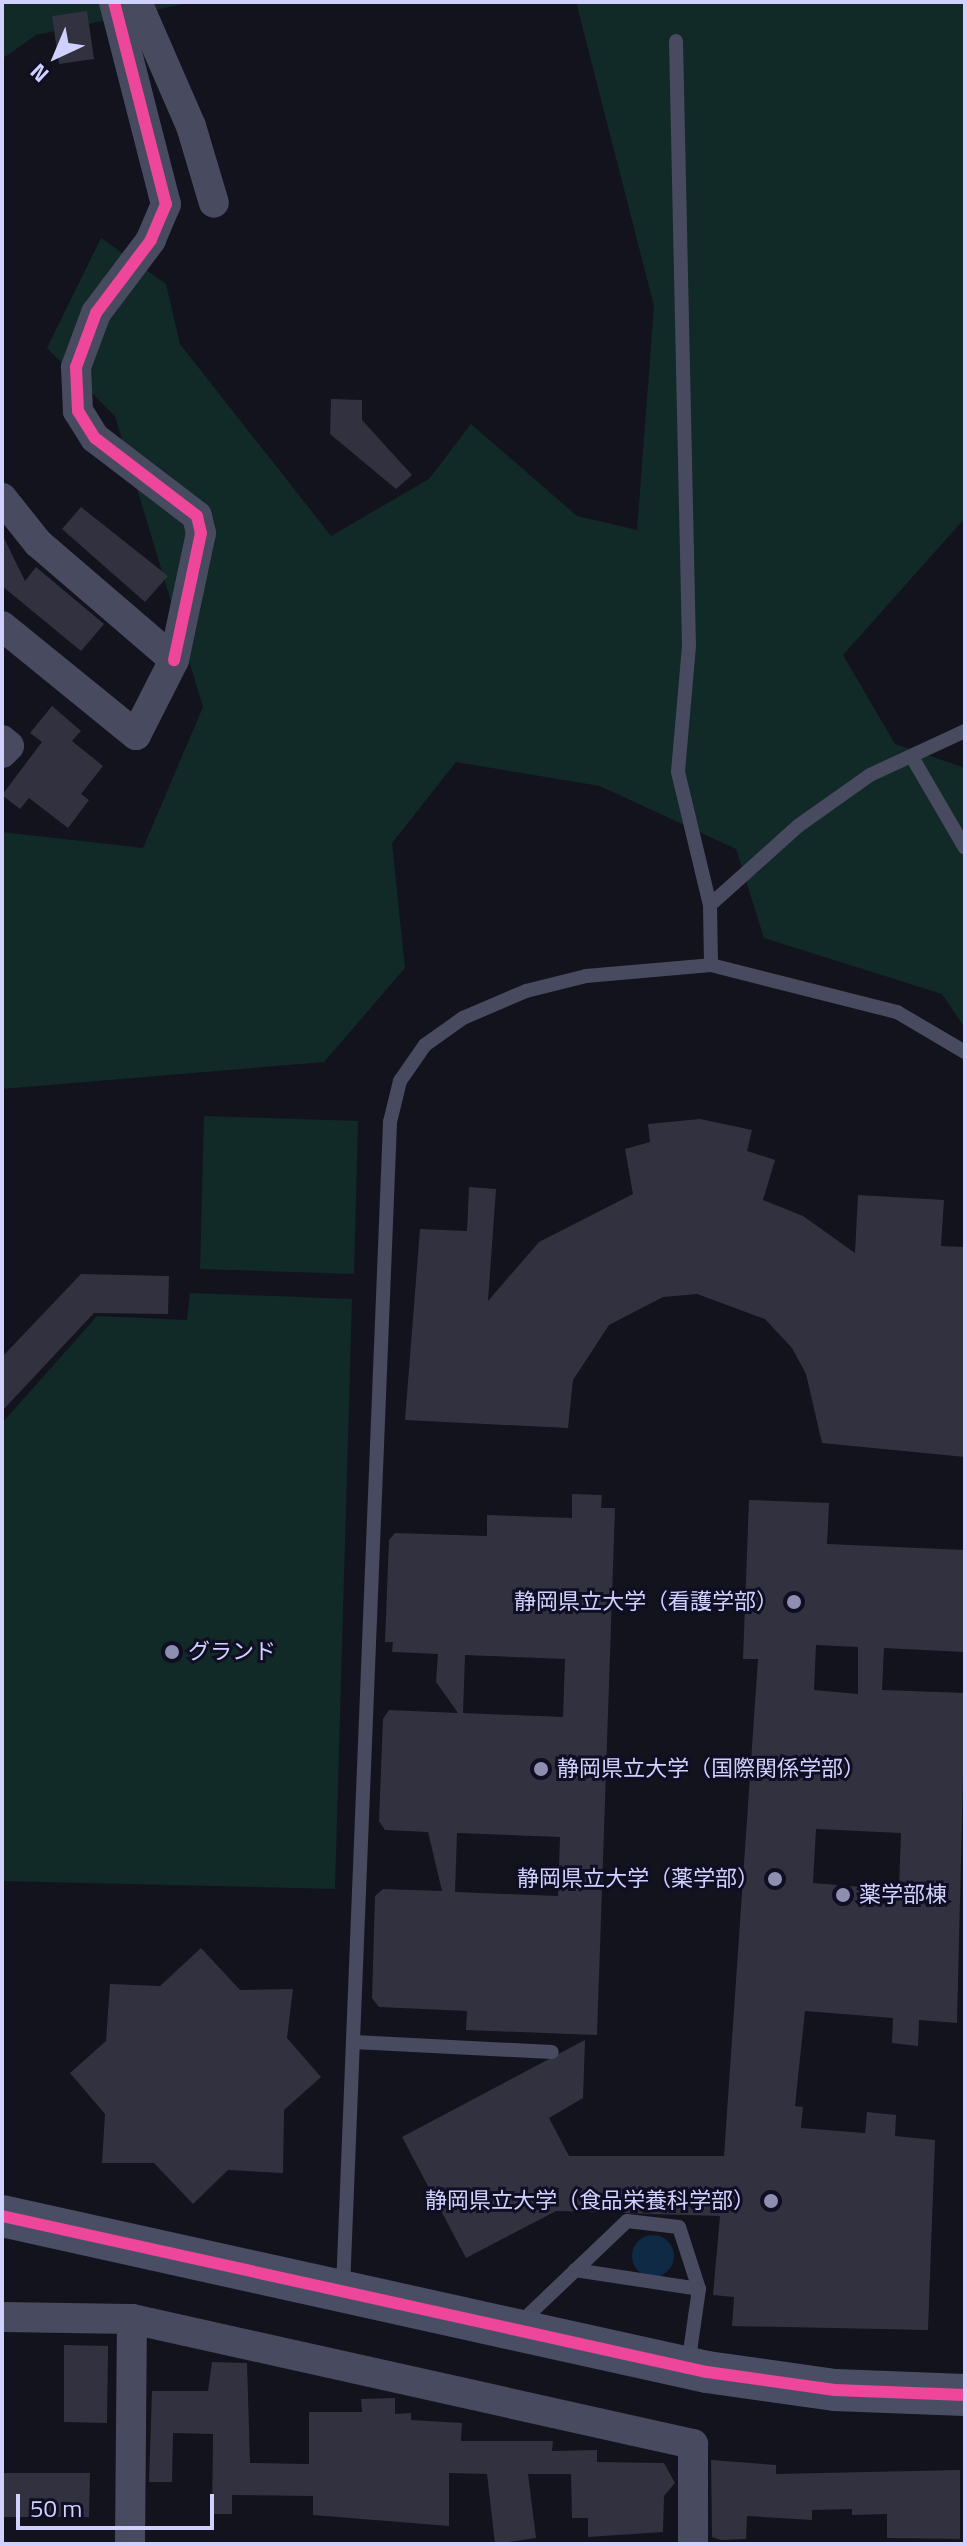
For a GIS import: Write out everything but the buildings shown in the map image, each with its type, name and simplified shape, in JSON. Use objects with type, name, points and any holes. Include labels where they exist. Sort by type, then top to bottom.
[{"type":"street","points":[[2,626],[136,735],[174,660],[201,533],[197,516],[95,438],[78,411],[76,367],[96,313],[151,240],[166,204],[114,2]]},
{"type":"street","points":[[137,2],[191,126],[214,203]]},
{"type":"street","points":[[2,498],[38,543],[174,660]]},
{"type":"street","points":[[2,740],[9,746],[2,753]]},
{"type":"street","points":[[2,2216],[687,2367],[835,2390],[965,2395]]},
{"type":"street","points":[[2,2317],[132,2319],[693,2444],[693,2544]]},
{"type":"street","points":[[130,2544],[132,2319]]},
{"type":"lane","points":[[676,41],[689,646],[678,772],[710,905],[711,965]]},
{"type":"lane","points":[[710,905],[798,826],[870,775],[965,731]]},
{"type":"lane","points":[[912,757],[965,848]]},
{"type":"lane","points":[[343,2292],[389,1147],[400,1081],[425,1045],[463,1018],[526,991],[586,976],[711,965],[897,1012],[965,1052]]},
{"type":"lane","points":[[354,2042],[552,2052]]},
{"type":"lane","points":[[514,2329],[627,2221],[679,2227],[699,2289],[687,2367]]},
{"type":"lane","points":[[575,2270],[699,2289]]},
{"type":"green space","points":[[2,2],[193,2],[36,35],[2,59]]},
{"type":"green space","points":[[576,2],[965,2],[965,518],[843,655],[895,744],[965,768],[965,1028],[942,994],[764,938],[736,849],[600,786],[456,762],[392,843],[405,968],[324,1062],[2,1089],[2,832],[143,848],[203,707],[115,416],[47,348],[101,238],[166,284],[180,344],[331,536],[429,479],[471,424],[577,516],[637,530],[654,306]]},
{"type":"green space","points":[[204,1116],[358,1121],[354,1274],[200,1269]]},
{"type":"green space","name":"グランド","points":[[190,1293],[352,1299],[335,1889],[2,1881],[2,1423],[97,1316],[187,1320]]},
{"type":"water","points":[[653,2235],[668,2241],[674,2256],[668,2271],[653,2277],[638,2271],[632,2256],[638,2241]]},
{"type":"cycle path","points":[[114,2],[166,204],[151,240],[96,313],[76,367],[78,411],[95,438],[197,516],[201,533],[174,660]]},
{"type":"cycle path","points":[[2,2216],[707,2372],[835,2390],[965,2395]]},
{"type":"place","name":"静岡県立大学（看護学部）","points":[[794,1602]]},
{"type":"place","name":"グランド","points":[[172,1652]]},
{"type":"place","name":"静岡県立大学（国際関係学部）","points":[[541,1769]]},
{"type":"place","name":"静岡県立大学（薬学部）","points":[[775,1879]]},
{"type":"place","name":"薬学部棟","points":[[843,1895]]},
{"type":"place","name":"静岡県立大学（食品栄養科学部）","points":[[771,2201]]}]
